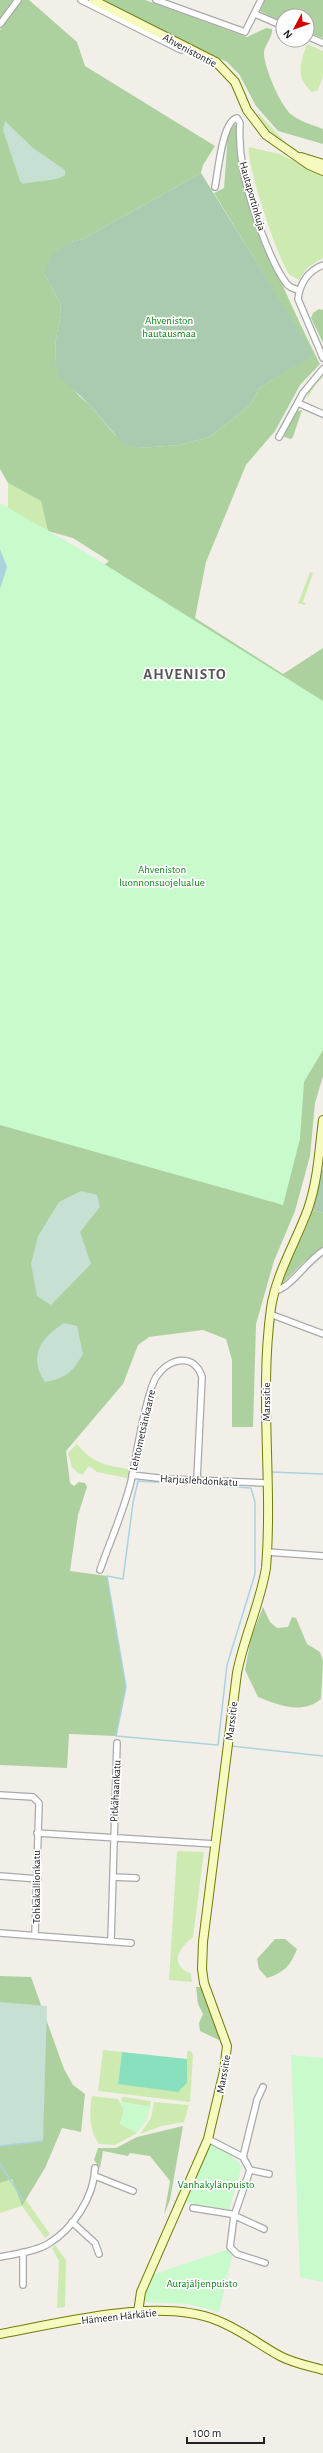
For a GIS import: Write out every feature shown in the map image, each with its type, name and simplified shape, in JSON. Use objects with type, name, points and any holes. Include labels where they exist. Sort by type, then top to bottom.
[{"type":"main road","name":"Ahvenistontie","points":[[93,0],[216,62],[235,82],[247,110],[266,134],[323,171]]},
{"type":"main road","name":"Ahvenistontie","points":[[298,156],[323,164]]},
{"type":"main road","name":"Marssitie","points":[[138,2312],[141,2292],[208,2139],[227,2057],[226,2039],[206,1991],[202,1968],[215,1844],[237,1673],[241,1652],[262,1589],[267,1552],[267,1360],[270,1314],[276,1291],[302,1227],[314,1186],[323,1120]]},
{"type":"main road","name":"Hämeen Härkätie","points":[[0,2334],[138,2312],[188,2313],[216,2320],[244,2333],[288,2360],[323,2370]]},
{"type":"street","points":[[0,24],[18,0]]},
{"type":"street","points":[[80,0],[180,50]]},
{"type":"street","points":[[156,0],[245,32],[261,0]]},
{"type":"street","points":[[255,14],[275,22]]},
{"type":"street","name":"Hautaportinkuja","points":[[215,187],[226,130],[232,120],[237,118],[240,123],[238,139],[243,170],[253,205],[270,252],[286,282],[299,290]]},
{"type":"street","points":[[323,265],[309,274],[299,290],[300,307],[323,358]]},
{"type":"street","points":[[280,437],[303,393],[323,369]]},
{"type":"street","points":[[298,403],[323,414]]},
{"type":"street","points":[[276,1291],[281,1289],[302,1268],[323,1251]]},
{"type":"street","points":[[270,1314],[323,1334]]},
{"type":"street","name":"Lehtometsänkaarre","points":[[100,1570],[132,1475],[152,1385],[156,1377],[167,1366],[176,1361],[187,1360],[199,1368],[202,1377],[197,1479]]},
{"type":"street","name":"Harjuslehdonkatu","points":[[132,1475],[167,1479],[266,1482]]},
{"type":"street","points":[[267,1552],[323,1556]]},
{"type":"street","name":"Pitkähaankatu","points":[[113,1838],[117,1743]]},
{"type":"street","points":[[0,1794],[34,1797],[38,1799],[37,1834]]},
{"type":"street","name":"Tohkakallionkatu","points":[[131,1943],[35,1934],[38,1879],[37,1834],[215,1844]]},
{"type":"street","points":[[111,1941],[113,1838]]},
{"type":"street","points":[[0,1876],[38,1879]]},
{"type":"street","points":[[112,1878],[136,1878]]},
{"type":"street","points":[[0,1933],[35,1934]]},
{"type":"street","points":[[243,2157],[257,2100],[263,2087]]},
{"type":"street","points":[[208,2139],[243,2157],[250,2170],[234,2216],[230,2247],[237,2254],[266,2263]]},
{"type":"street","points":[[0,2257],[47,2245],[72,2222],[86,2200],[95,2176],[96,2168]]},
{"type":"street","points":[[250,2170],[269,2174]]},
{"type":"street","points":[[95,2176],[133,2191]]},
{"type":"street","points":[[193,2208],[234,2216],[264,2230]]},
{"type":"street","points":[[72,2222],[95,2242],[99,2254]]},
{"type":"street","points":[[23,2252],[23,2285]]},
{"type":"green space","points":[[0,0],[13,0],[0,18]]},
{"type":"green space","points":[[21,0],[29,0],[77,42],[85,66],[215,146],[203,165],[201,173],[83,239],[71,242],[45,275],[60,303],[61,315],[56,338],[55,365],[79,396],[90,405],[115,435],[140,448],[179,445],[210,437],[250,405],[259,388],[313,355],[214,193],[224,188],[228,134],[235,124],[239,126],[237,146],[242,175],[252,208],[280,280],[320,364],[300,385],[275,431],[246,465],[206,562],[195,618],[283,674],[323,648],[323,1076],[315,1103],[310,1156],[295,1211],[274,1261],[256,1324],[253,1427],[232,1427],[232,1360],[226,1339],[203,1330],[149,1337],[138,1345],[123,1384],[66,1451],[70,1483],[74,1486],[79,1482],[85,1483],[87,1487],[78,1515],[70,1571],[107,1576],[126,1687],[116,1736],[69,1734],[67,1768],[0,1765],[0,597],[69,591],[109,561],[73,538],[48,531],[41,501],[8,483],[0,469],[0,30]]},
{"type":"green space","points":[[105,0],[145,0],[247,37],[266,28],[272,29],[264,52],[264,58],[274,86],[283,104],[292,115],[323,129],[323,144],[278,131],[256,106],[239,74],[227,62],[104,2]]},
{"type":"green space","points":[[265,0],[323,0],[323,38],[315,35],[315,8],[275,8],[275,19],[260,11]]},
{"type":"green space","points":[[306,48],[315,48],[323,51],[323,77],[318,90],[312,92],[303,81],[300,70]]},
{"type":"green space","points":[[259,114],[285,142],[297,150],[296,151],[269,132],[256,116]]},
{"type":"green space","points":[[5,121],[33,148],[65,170],[65,175],[52,180],[23,184],[20,181],[3,130]]},
{"type":"green space","points":[[249,147],[280,154],[323,176],[323,258],[307,268],[299,280],[289,274],[278,251],[257,190],[249,156]]},
{"type":"green space","name":"Ahveniston hautausmaa","points":[[201,173],[314,355],[259,388],[250,405],[210,437],[179,445],[140,448],[123,444],[90,405],[60,377],[55,365],[56,338],[61,315],[60,303],[45,275],[50,256],[71,242],[83,239]]},
{"type":"green space","points":[[319,309],[323,310],[323,343],[311,318],[313,313]]},
{"type":"green space","points":[[322,374],[323,377],[316,384],[307,399],[308,391]]},
{"type":"green space","points":[[302,410],[293,437],[291,439],[284,437],[295,412]]},
{"type":"green space","points":[[8,483],[41,501],[48,531],[8,511]]},
{"type":"green space","name":"Ahveniston luonnonsuojelualue","points":[[0,503],[85,552],[323,701],[323,1050],[304,1082],[300,1139],[283,1205],[0,1125]]},
{"type":"green space","points":[[310,572],[313,573],[303,602],[306,603],[305,605],[298,603]]},
{"type":"green space","points":[[323,1167],[323,1213],[313,1210]]},
{"type":"green space","points":[[81,1191],[97,1195],[100,1207],[80,1232],[91,1264],[51,1305],[37,1296],[31,1264],[38,1236],[59,1202]]},
{"type":"green space","points":[[313,1210],[323,1213],[323,1247],[304,1262],[280,1286],[305,1229]]},
{"type":"green space","points":[[64,1323],[77,1326],[83,1354],[72,1370],[64,1376],[45,1382],[37,1364],[39,1349],[49,1335]]},
{"type":"green space","points":[[77,1444],[83,1451],[95,1460],[108,1465],[133,1470],[132,1479],[97,1472],[89,1466],[83,1474],[79,1474],[72,1467],[68,1453]]},
{"type":"green space","points":[[263,1607],[270,1622],[277,1628],[288,1627],[292,1617],[296,1618],[307,1644],[320,1652],[323,1661],[321,1699],[314,1704],[298,1708],[290,1707],[258,1697],[245,1670],[251,1638]]},
{"type":"green space","points":[[177,1851],[204,1852],[193,1937],[183,1946],[178,1956],[180,1966],[191,1974],[192,1982],[169,1980]]},
{"type":"green space","points":[[275,1939],[285,1939],[297,1949],[286,1968],[278,1974],[267,1978],[259,1969],[257,1959]]},
{"type":"green space","points":[[0,1976],[31,1977],[64,2069],[73,2085],[85,2094],[81,2132],[62,2128],[45,2168],[22,2206],[12,2179],[0,2183]]},
{"type":"green space","points":[[196,1987],[201,1987],[221,2037],[219,2040],[200,2031],[199,2023],[203,2014],[198,2004]]},
{"type":"green space","points":[[0,2002],[47,2006],[43,2141],[0,2146]]},
{"type":"green space","points":[[103,2050],[122,2052],[118,2084],[187,2083],[187,2051],[191,2051],[193,2056],[190,2102],[98,2091]]},
{"type":"green space","points":[[122,2052],[187,2059],[187,2083],[178,2092],[118,2084]]},
{"type":"green space","points":[[291,2055],[323,2058],[323,2282],[300,2277]]},
{"type":"green space","points":[[92,2096],[118,2099],[124,2110],[120,2124],[137,2133],[115,2145],[99,2144],[93,2133],[91,2121],[90,2109]]},
{"type":"green space","points":[[124,2097],[151,2101],[150,2107],[122,2102],[121,2098]]},
{"type":"green space","points":[[119,2102],[150,2107],[147,2119],[137,2133],[120,2124],[124,2110]]},
{"type":"green space","points":[[154,2102],[189,2105],[184,2122],[162,2126],[140,2134],[151,2118]]},
{"type":"green space","points":[[183,2126],[170,2200],[164,2215],[170,2181],[150,2156],[130,2153],[128,2156],[103,2151],[100,2168],[94,2160],[98,2148],[116,2148],[137,2137]]},
{"type":"green space","name":"Vanhakylänpuisto","points":[[210,2144],[232,2155],[232,2157],[242,2166],[229,2210],[184,2202]]},
{"type":"green space","points":[[12,2179],[22,2205],[26,2200],[50,2234],[45,2238],[22,2206],[0,2213],[0,2183]]},
{"type":"green space","points":[[55,2245],[66,2260],[65,2307],[57,2308],[59,2261],[52,2248]]},
{"type":"green space","name":"Aurajäljenpuisto","points":[[229,2249],[233,2253],[219,2312],[188,2304],[145,2302],[145,2293],[154,2274]]},
{"type":"water","points":[[0,549],[7,567],[0,589]]},
{"type":"waterway","points":[[271,1472],[323,1474]]},
{"type":"waterway","points":[[138,1481],[251,1488],[255,1502],[255,1574],[227,1665],[218,1745],[116,1736],[126,1687],[107,1576],[123,1579],[133,1503],[138,1481]]},
{"type":"waterway","points":[[232,1746],[323,1756]]},
{"type":"waterway","points":[[0,2146],[43,2141]]},
{"type":"waterway","points":[[0,2164],[23,2200]]},
{"type":"district","name":"AHVENISTO","points":[[185,674]]}]
